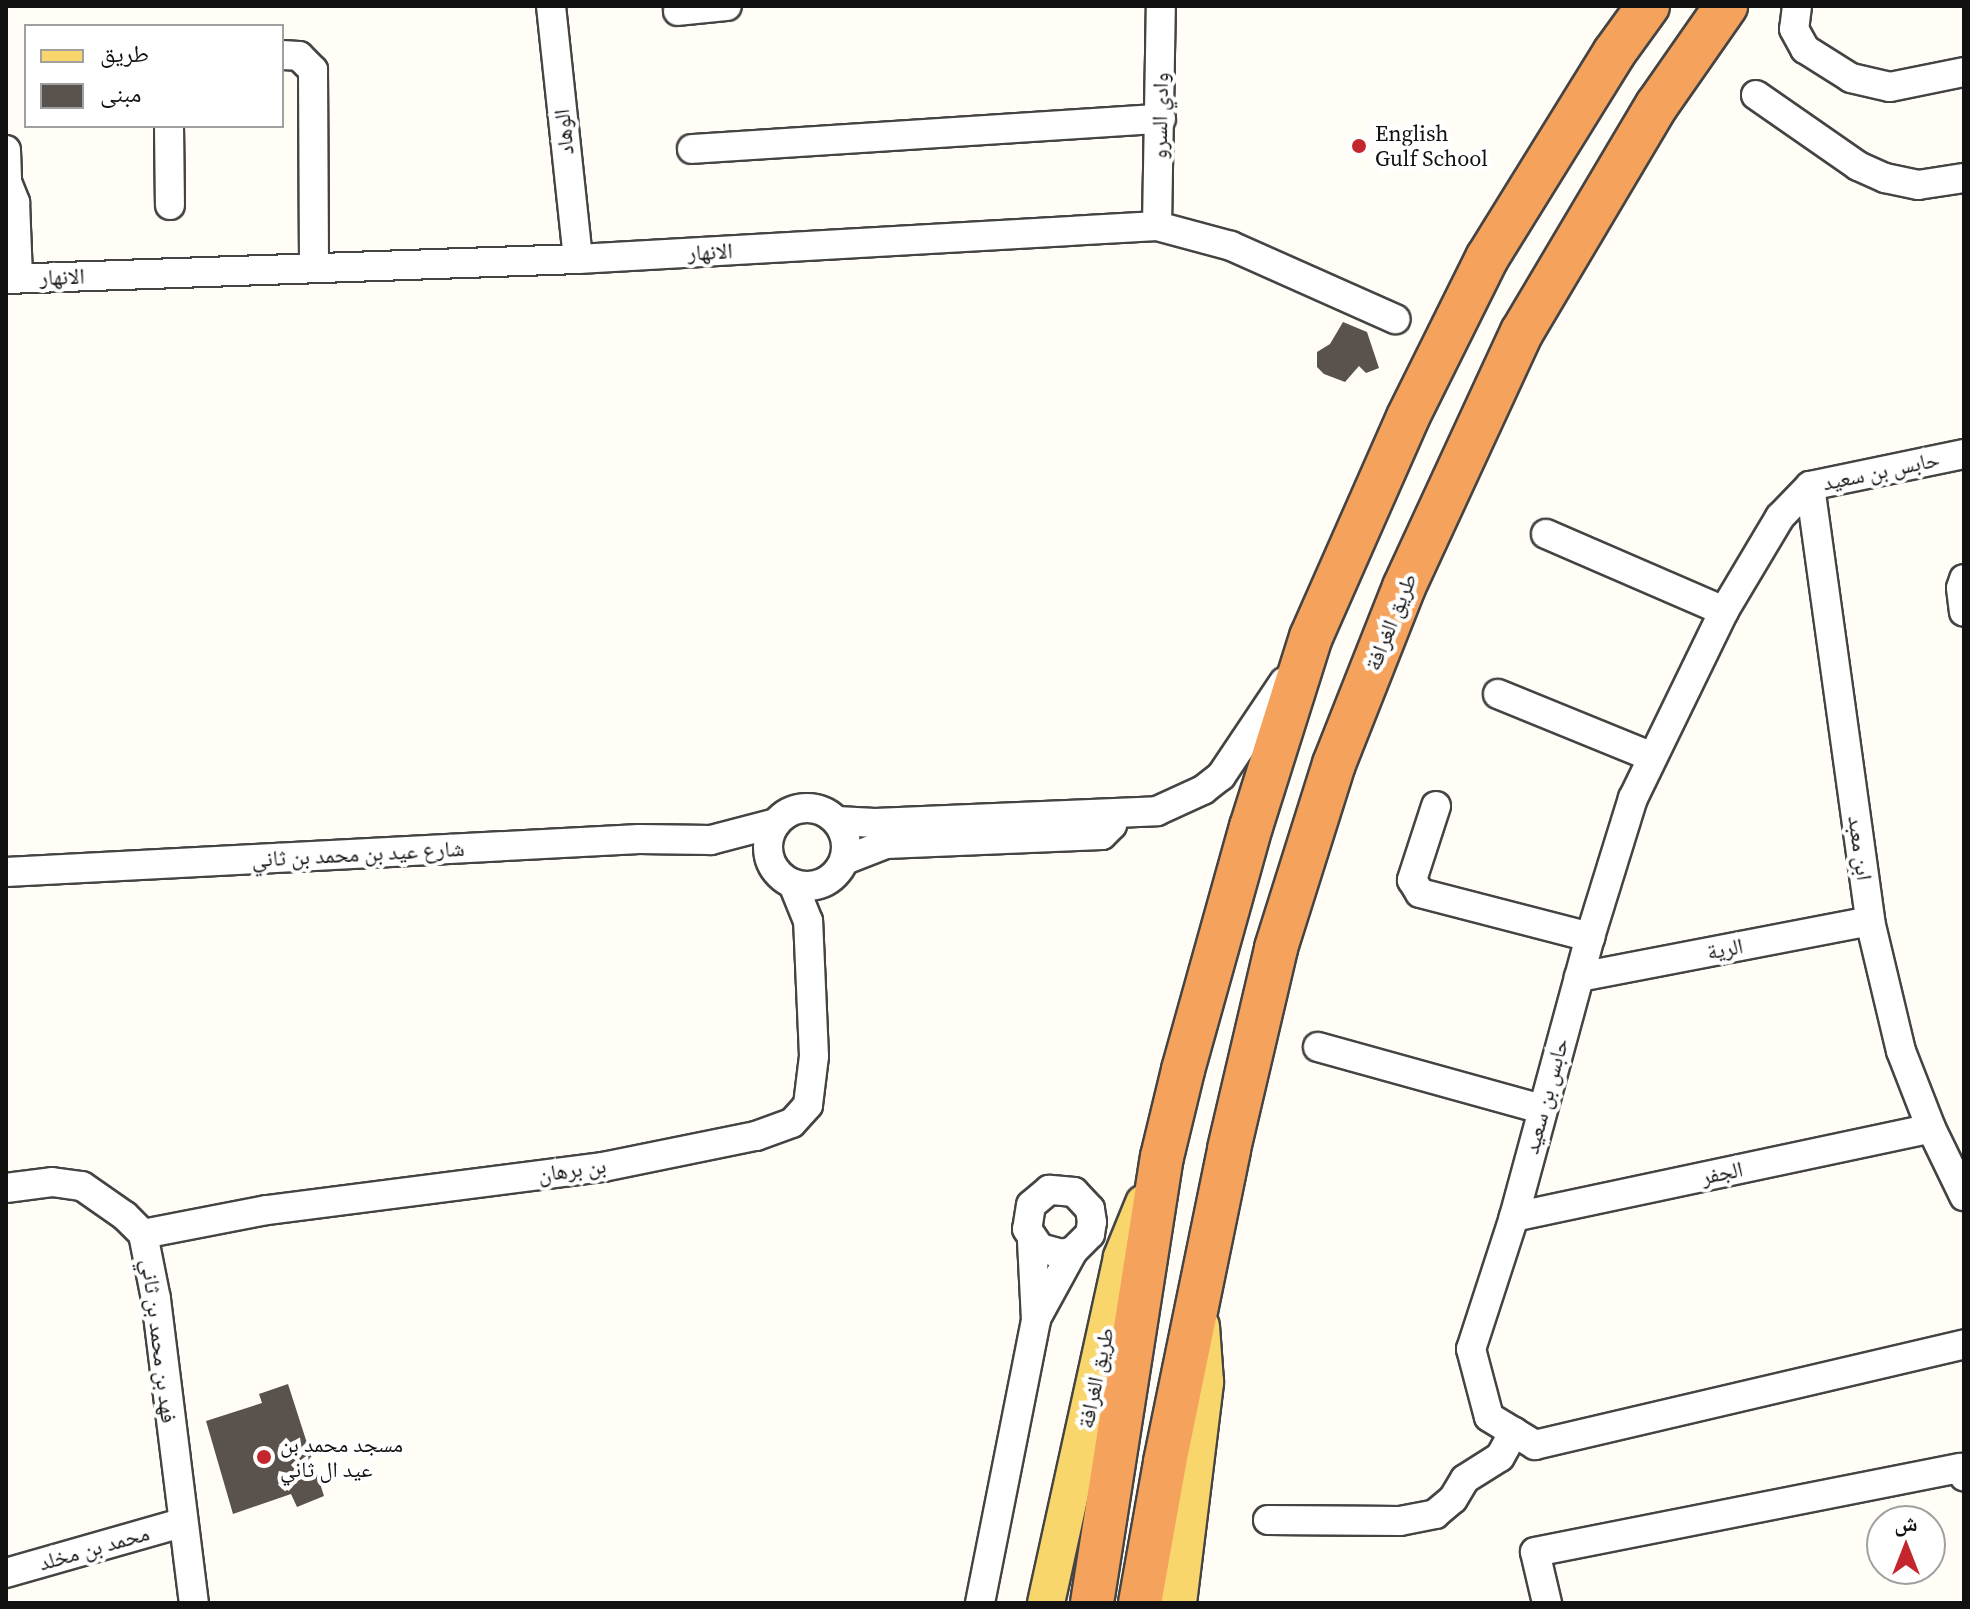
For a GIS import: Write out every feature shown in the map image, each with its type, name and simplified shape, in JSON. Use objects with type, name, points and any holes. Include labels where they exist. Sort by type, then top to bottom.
[{"type":"highway","name":"طريق الغرافة","points":[[1092,1603],[1162,1157],[1231,897],[1311,637],[1408,417],[1487,258],[1614,53],[1648,6]]},
{"type":"highway","name":"طريق الغرافة","points":[[1140,1603],[1199,1297],[1276,948],[1334,764],[1404,587],[1522,332],[1657,105],[1726,6]]},
{"type":"main road","name":"طريق الغرافة","points":[[1046,1603],[1122,1257],[1162,1157]]},
{"type":"main road","name":"طريق الغرافة","points":[[1178,1603],[1205,1382],[1199,1297]]},
{"type":"street","name":"الوهاد","points":[[551,6],[578,259]]},
{"type":"street","points":[[678,11],[727,6]]},
{"type":"street","name":"وادي السرو","points":[[1157,226],[1161,6]]},
{"type":"street","points":[[1797,6],[1794,29],[1805,49],[1851,78],[1890,87],[1964,72]]},
{"type":"street","points":[[284,55],[299,56],[313,70],[314,268]]},
{"type":"street","points":[[1756,95],[1858,166],[1885,178],[1918,185],[1964,178]]},
{"type":"street","points":[[692,149],[1161,119]]},
{"type":"street","points":[[169,128],[170,205]]},
{"type":"street","points":[[6,150],[6,182],[15,202],[12,279]]},
{"type":"street","name":"الانهار","points":[[12,279],[578,259],[1157,226],[1231,246],[1395,319]]},
{"type":"street","name":"حابس بن سعيد","points":[[1964,454],[1810,486],[1780,517],[1724,611],[1650,756],[1633,798],[1590,937],[1514,1217],[1471,1349],[1489,1417],[1535,1445],[1964,1344]]},
{"type":"street","name":"ابن معبد","points":[[1810,486],[1870,921],[1901,1051],[1931,1128],[1964,1196]]},
{"type":"street","points":[[1546,534],[1724,611]]},
{"type":"street","points":[[1964,579],[1961,588],[1964,612]]},
{"type":"street","points":[[837,821],[1157,811],[1203,790],[1221,776],[1250,738],[1311,637]]},
{"type":"street","points":[[1498,694],[1650,756]]},
{"type":"street","points":[[1436,806],[1412,880],[1420,893],[1590,937]]},
{"type":"street","points":[[806,808],[828,814],[837,821],[847,843],[845,860],[835,875],[806,884],[775,869],[769,859],[768,840],[776,823],[795,810],[806,808]]},
{"type":"street","points":[[845,860],[886,844],[1102,835],[1112,825],[1102,815]]},
{"type":"street","name":"شارع عيد بن محمد بن ثاني","points":[[6,872],[639,839],[711,840],[776,823]]},
{"type":"street","name":"شارع عيد بن محمد بن ثاني","points":[[711,840],[769,859]]},
{"type":"street","name":"بن برهان","points":[[143,1234],[267,1210],[603,1167],[756,1136],[792,1123],[808,1105],[813,1083],[806,884]]},
{"type":"street","name":"الرية","points":[[1579,977],[1870,921]]},
{"type":"street","points":[[1318,1047],[1542,1109]]},
{"type":"street","name":"الجفر","points":[[1514,1217],[1931,1128]]},
{"type":"street","name":"فهد بن محمد بن ثاني","points":[[6,1188],[52,1182],[82,1186],[143,1234],[156,1299],[181,1523],[194,1603]]},
{"type":"street","points":[[980,1603],[1036,1320],[1032,1240],[1026,1216],[1031,1205],[1049,1190],[1062,1188],[1074,1192],[1090,1209],[1090,1234],[1073,1251],[1036,1320]]},
{"type":"street","points":[[1032,1240],[1050,1253],[1073,1251]]},
{"type":"street","points":[[1268,1520],[1400,1521],[1435,1514],[1453,1499],[1465,1479],[1500,1457],[1514,1432]]},
{"type":"street","points":[[1547,1603],[1535,1552],[1961,1468],[1964,1476]]},
{"type":"street","name":"محمد بن مخلد","points":[[6,1573],[181,1523]]},
{"type":"building","points":[[1343,322],[1367,332],[1379,368],[1366,373],[1359,366],[1345,382],[1324,374],[1317,367],[1317,352],[1330,344]]},
{"type":"building","name":"مسجد محمد بن عيد ال ثاني","points":[[288,1384],[324,1496],[297,1507],[291,1494],[233,1514],[206,1421],[262,1403],[259,1394]]},
{"type":"place","name":"English Gulf School","points":[[1359,146]]},
{"type":"place","name":"مسجد محمد بن عيد ال ثاني","points":[[264,1457]]}]
